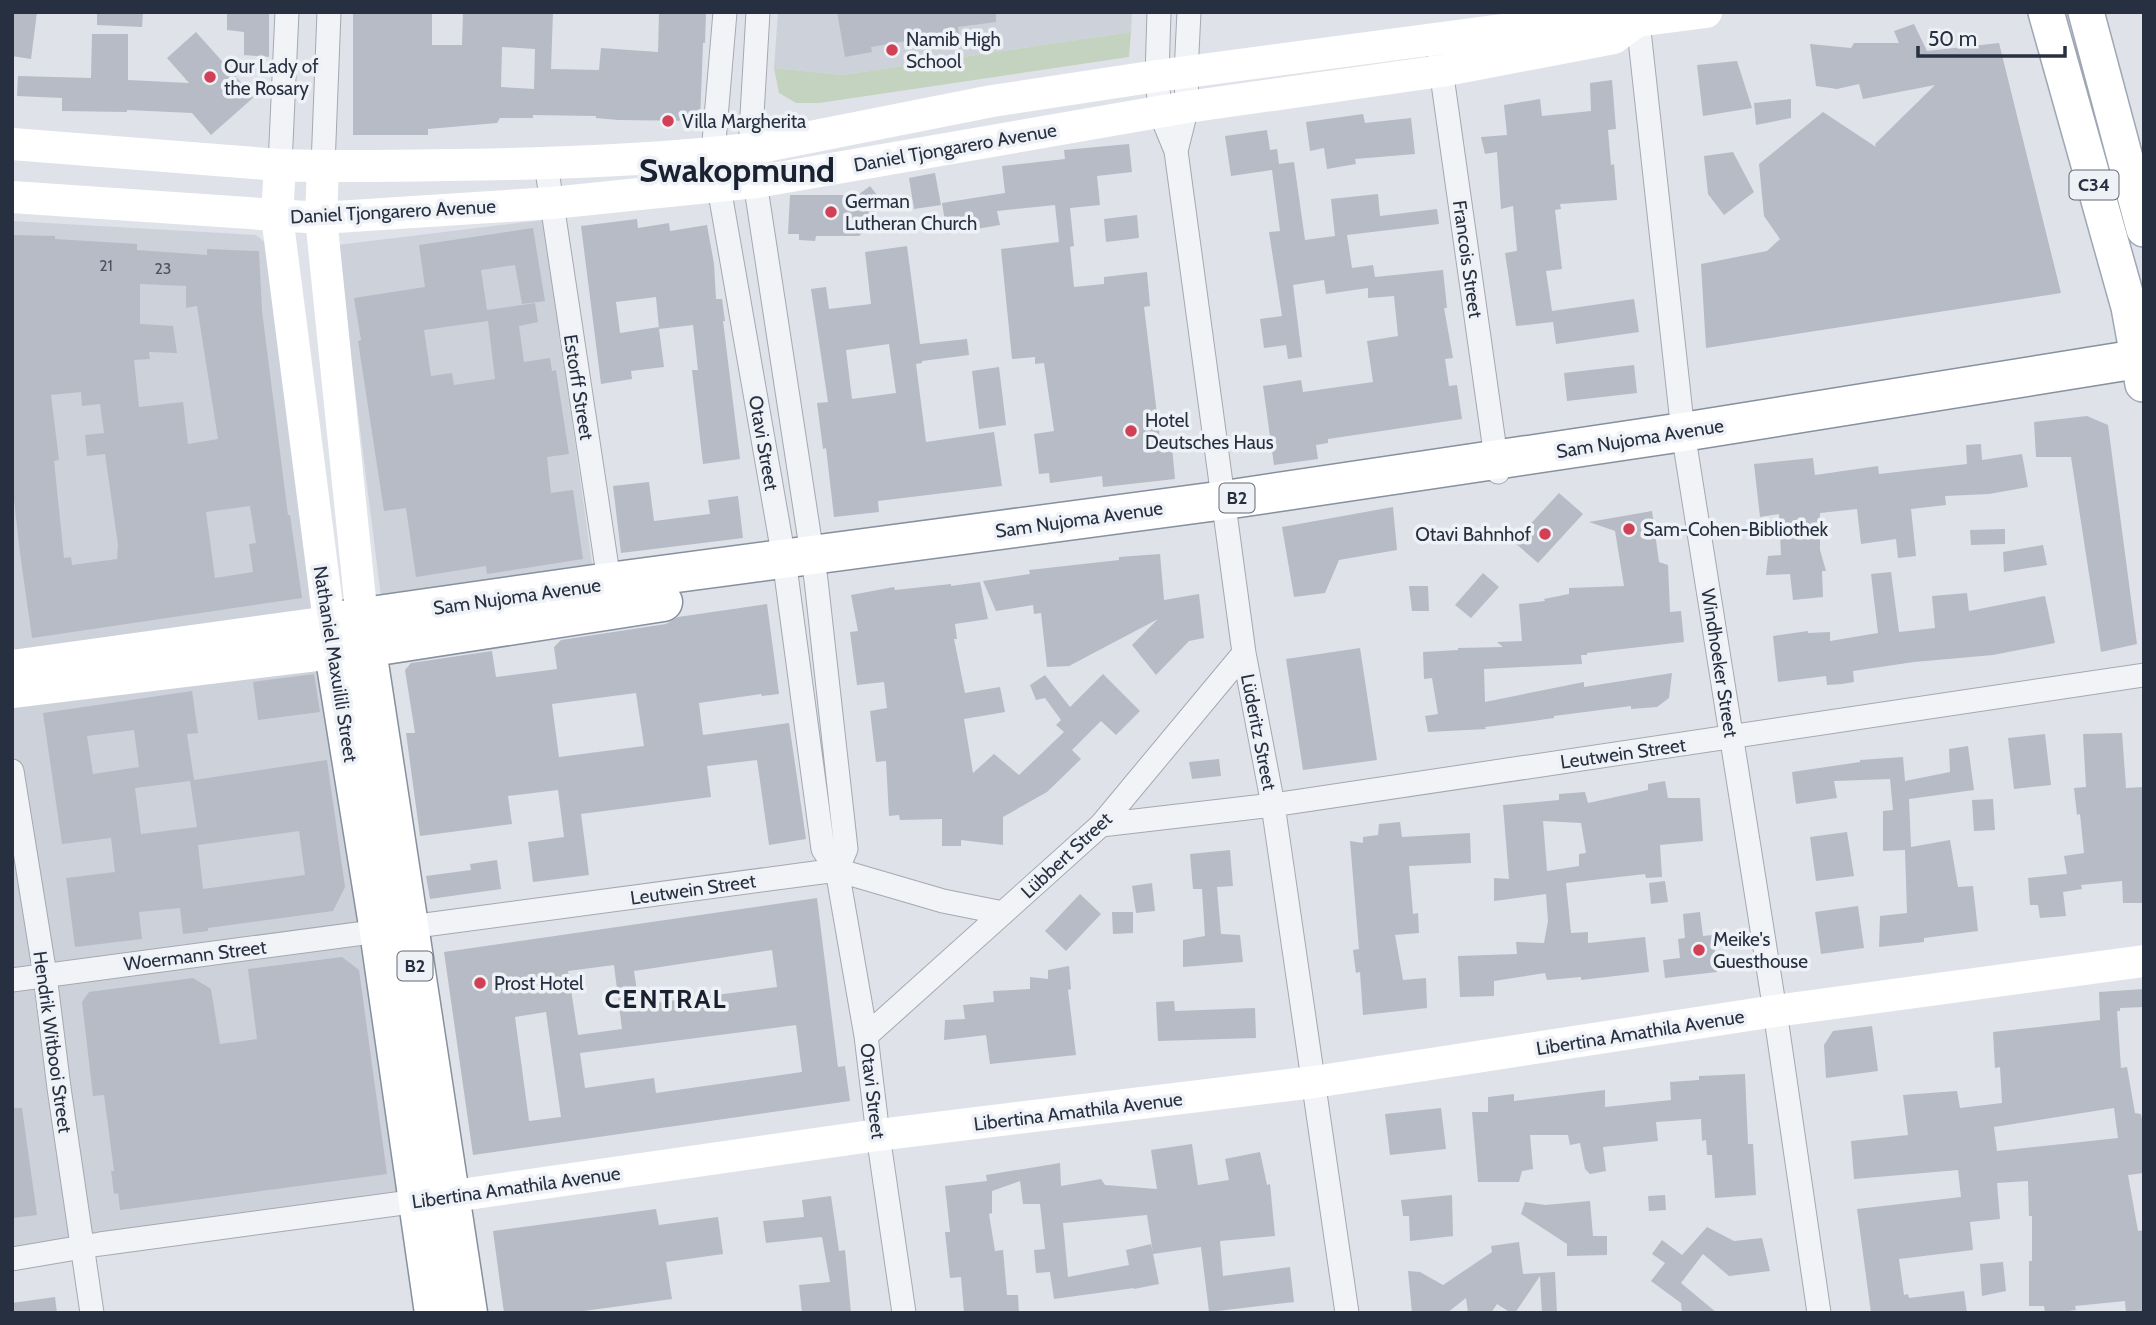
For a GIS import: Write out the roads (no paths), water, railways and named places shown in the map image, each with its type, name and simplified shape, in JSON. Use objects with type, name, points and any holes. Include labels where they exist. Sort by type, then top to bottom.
[{"type":"highway","name":"Sam Nujoma Avenue","points":[[347,636],[2143,375]]},
{"type":"highway","name":"Nathaniel Maxuilili Street","points":[[347,636],[435,1199],[468,1313]]},
{"type":"highway","name":"Nathaniel Maxuilili Street","points":[[434,1313],[435,1199]]},
{"type":"main road","name":"C34","points":[[2046,12],[2129,307],[2143,375]]},
{"type":"main road","name":"C34","points":[[2086,12],[2144,229]]},
{"type":"street","name":"Nathaniel Maxuilili Street","points":[[287,12],[277,216],[347,636]]},
{"type":"street","points":[[323,166],[329,12]]},
{"type":"street","name":"Otavi Street","points":[[725,12],[713,153],[800,570],[846,849],[837,870],[866,1036],[904,1313]]},
{"type":"street","name":"Otavi Street","points":[[758,12],[750,149],[800,570]]},
{"type":"street","name":"Lüderitz Street","points":[[1159,12],[1172,74],[1176,151],[1244,653],[1273,805],[1347,1313]]},
{"type":"street","name":"Lüderitz Street","points":[[1172,74],[1189,12]]},
{"type":"street","name":"Daniel Tjongarero Avenue","points":[[12,144],[323,166],[547,164],[713,153],[750,149],[992,102],[1172,74],[1607,16],[1637,17],[1706,12]]},
{"type":"street","name":"Daniel Tjongarero Avenue","points":[[12,197],[321,218],[552,203],[756,182],[1174,110],[1441,71],[1614,38],[1637,17]]},
{"type":"street","name":"Windhoeker Street","points":[[1637,17],[1684,441],[1775,1011],[1819,1313]]},
{"type":"street","name":"Francois Street","points":[[1437,38],[1497,469]]},
{"type":"street","name":"Estorff Street","points":[[547,164],[611,596]]},
{"type":"street","name":"Nathaniel Maxuilili Street","points":[[323,166],[321,218],[347,636]]},
{"type":"street","name":"Sam Nujoma Avenue","points":[[12,666],[347,636]]},
{"type":"street","name":"Sam Nujoma Avenue","points":[[12,692],[347,636]]},
{"type":"street","name":"Lübbert Street","points":[[866,1036],[1101,825],[1244,653]]},
{"type":"street","name":"Leutwein Street","points":[[1101,825],[1273,805],[2144,675]]},
{"type":"street","name":"Hendrik Witbooi Street","points":[[12,771],[45,975],[92,1313]]},
{"type":"street","name":"Leutwein Street","points":[[394,929],[837,870],[943,901],[1003,913]]},
{"type":"street","name":"Woermann Street","points":[[12,980],[394,929]]},
{"type":"street","name":"Libertina Amathila Avenue","points":[[12,1259],[878,1135],[1314,1082],[1775,1011],[2144,961]]},
{"type":"place","name":"Namib High School","points":[[892,50]]},
{"type":"place","name":"Our Lady of the Rosary","points":[[210,77]]},
{"type":"place","name":"Villa Margherita","points":[[668,121]]},
{"type":"place","name":"German Lutheran Church","points":[[831,212]]},
{"type":"place","name":"Hotel Deutsches Haus","points":[[1131,431]]},
{"type":"place","name":"Sam-Cohen-Bibliothek","points":[[1629,529]]},
{"type":"place","name":"Otavi Bahnhof","points":[[1545,534]]},
{"type":"place","name":"Meike's Guesthouse","points":[[1699,950]]},
{"type":"place","name":"Prost Hotel","points":[[480,983]]},
{"type":"district","name":"Swakopmund","points":[[737,170]]},
{"type":"district","name":"CENTRAL","points":[[666,999]]}]
